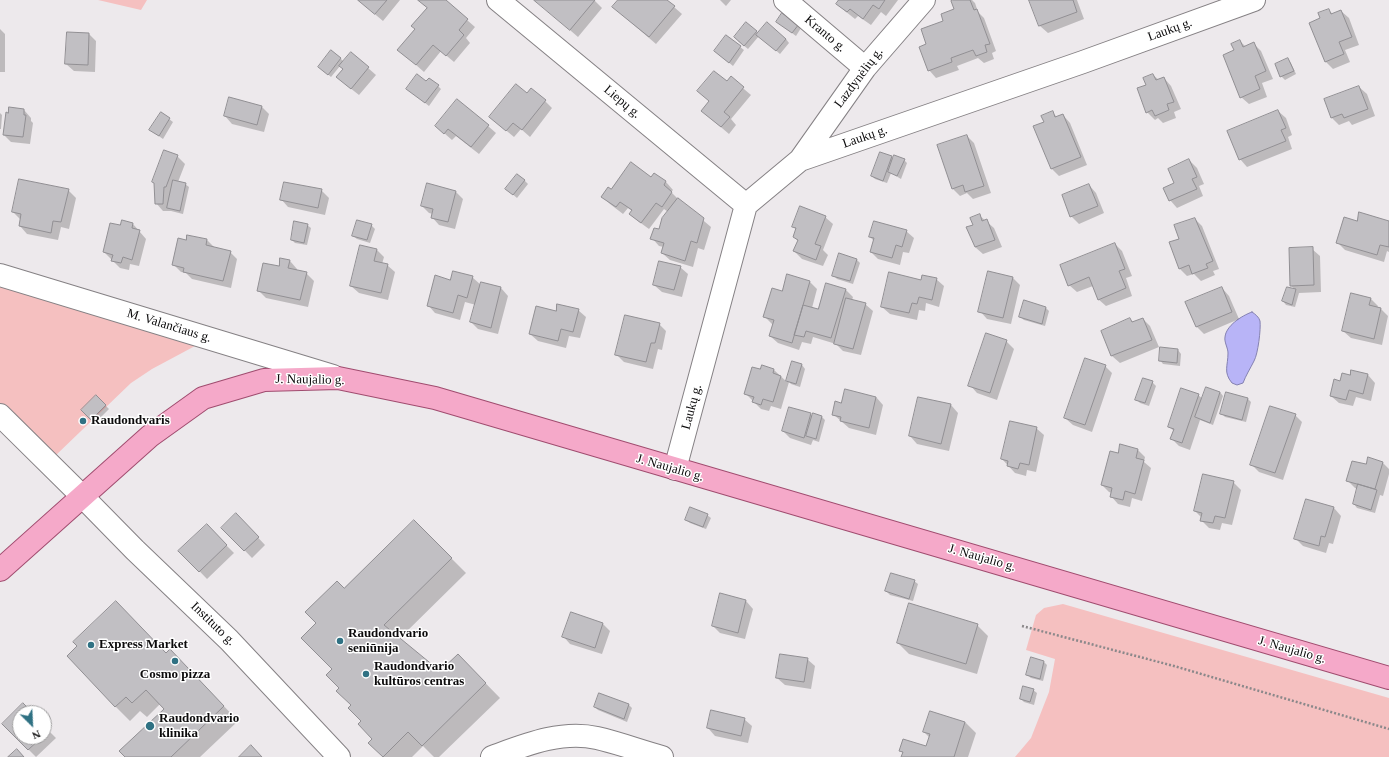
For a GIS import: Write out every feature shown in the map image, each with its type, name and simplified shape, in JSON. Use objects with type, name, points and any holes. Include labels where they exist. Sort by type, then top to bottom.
[{"type":"main road","name":"J. Naujalio g.","points":[[0,570],[150,436],[203,398],[264,380],[338,378],[435,398],[1389,678]]},
{"type":"street","name":"Liepų g.","points":[[498,0],[746,204]]},
{"type":"street","name":"Kranto g.","points":[[785,0],[865,68]]},
{"type":"street","name":"Lazdynėlių g.","points":[[800,160],[865,68],[924,0]]},
{"type":"street","name":"Laukų g.","points":[[675,469],[746,204],[800,160],[1083,62],[1254,0]]},
{"type":"street","name":"M. Valančiaus g.","points":[[0,275],[338,378]]},
{"type":"street","name":"Instituto g.","points":[[0,415],[130,545],[230,640],[339,757]]},
{"type":"street","points":[[492,757],[532,742],[568,736],[596,737],[662,757]]},
{"type":"path","points":[[1022,626],[1174,666],[1389,729]]},
{"type":"shaded area","points":[[98,0],[147,0],[141,10]]},
{"type":"shaded area","points":[[0,284],[193,344],[195,346],[152,369],[131,383],[55,456],[0,403]]},
{"type":"shaded area","points":[[1252,312],[1260,321],[1258,347],[1255,358],[1243,383],[1237,385],[1232,383],[1227,372],[1228,353],[1225,337],[1231,325],[1243,316]]},
{"type":"shaded area","points":[[1063,604],[1389,698],[1389,757],[1015,757],[1031,738],[1049,692],[1055,659],[1026,650],[1036,615],[1044,608]]},
{"type":"building","points":[[358,0],[387,0],[375,14]]},
{"type":"building","points":[[418,0],[446,0],[468,19],[459,30],[464,35],[446,56],[433,45],[416,65],[397,50],[415,29],[411,26],[427,8]]},
{"type":"building","points":[[534,0],[595,0],[570,30]]},
{"type":"building","points":[[618,0],[667,0],[675,6],[649,37],[612,7]]},
{"type":"building","points":[[839,0],[885,0],[879,9],[873,5],[863,19],[850,9],[847,12],[836,4]]},
{"type":"building","points":[[970,0],[974,10],[977,9],[990,44],[985,45],[987,52],[976,56],[973,50],[951,58],[952,62],[928,71],[919,47],[926,44],[921,29],[943,21],[941,14],[954,9],[951,1]]},
{"type":"building","points":[[1029,0],[1073,0],[1077,12],[1039,26]]},
{"type":"building","points":[[1329,9],[1331,14],[1341,10],[1352,37],[1339,42],[1344,54],[1325,62],[1309,23],[1320,18],[1318,13]]},
{"type":"building","points":[[782,13],[799,24],[792,33],[776,22]]},
{"type":"building","points":[[746,22],[757,31],[744,46],[734,37]]},
{"type":"building","points":[[767,22],[786,39],[776,51],[756,35]]},
{"type":"building","points":[[67,32],[89,33],[88,65],[65,64]]},
{"type":"building","points":[[726,35],[741,46],[729,63],[714,51]]},
{"type":"building","points":[[1240,40],[1243,47],[1254,42],[1266,71],[1255,76],[1260,89],[1240,98],[1223,55],[1234,50],[1231,44]]},
{"type":"building","points":[[331,50],[341,58],[328,75],[318,67]]},
{"type":"building","points":[[351,52],[369,67],[351,89],[336,77],[343,69],[339,66]]},
{"type":"building","points":[[1288,58],[1294,71],[1280,77],[1275,64]]},
{"type":"building","points":[[714,71],[727,81],[731,76],[744,87],[724,112],[730,117],[721,127],[701,111],[709,101],[697,91]]},
{"type":"building","points":[[417,74],[426,81],[429,78],[439,85],[425,103],[406,89]]},
{"type":"building","points":[[1153,74],[1156,80],[1164,77],[1174,102],[1167,104],[1169,110],[1155,116],[1152,110],[1146,113],[1137,88],[1146,85],[1143,78]]},
{"type":"building","points":[[516,84],[527,93],[531,88],[546,100],[522,130],[513,123],[506,131],[489,117]]},
{"type":"building","points":[[1359,86],[1368,109],[1344,118],[1342,114],[1331,118],[1324,99]]},
{"type":"building","points":[[229,97],[262,106],[257,125],[224,116]]},
{"type":"building","points":[[457,99],[489,125],[471,147],[448,129],[444,134],[435,126]]},
{"type":"building","points":[[9,107],[24,109],[24,115],[26,115],[23,137],[3,135],[6,112],[8,113]]},
{"type":"building","points":[[1278,110],[1286,128],[1281,130],[1286,141],[1239,160],[1227,131]]},
{"type":"building","points":[[1053,111],[1055,117],[1063,114],[1081,157],[1051,169],[1033,126],[1044,122],[1041,116]]},
{"type":"building","points":[[161,112],[170,118],[159,136],[149,130]]},
{"type":"building","points":[[967,135],[984,186],[965,192],[963,185],[952,189],[937,145]]},
{"type":"building","points":[[164,150],[178,155],[166,187],[164,187],[163,204],[155,204],[154,183],[152,182]]},
{"type":"building","points":[[880,152],[892,156],[883,181],[871,176]]},
{"type":"building","points":[[894,155],[905,159],[897,176],[888,172]]},
{"type":"building","points":[[1189,159],[1197,177],[1192,179],[1197,189],[1169,201],[1163,188],[1174,183],[1168,169]]},
{"type":"building","points":[[631,162],[651,177],[654,173],[666,181],[664,185],[672,192],[662,207],[656,203],[641,223],[629,214],[632,210],[620,202],[616,207],[601,197],[608,187],[611,189]]},
{"type":"building","points":[[517,174],[525,180],[513,195],[505,189]]},
{"type":"building","points":[[19,179],[69,189],[61,222],[53,221],[51,233],[19,226],[21,214],[12,212]]},
{"type":"building","points":[[173,180],[186,183],[180,211],[167,208]]},
{"type":"building","points":[[284,182],[322,189],[318,208],[280,200]]},
{"type":"building","points":[[427,183],[456,191],[448,222],[431,218],[433,209],[421,206]]},
{"type":"building","points":[[1089,184],[1098,206],[1070,217],[1062,195]]},
{"type":"building","points":[[678,198],[704,218],[697,243],[691,241],[685,261],[661,253],[664,243],[650,239],[654,228],[659,229],[662,218]]},
{"type":"building","points":[[800,206],[826,216],[815,244],[821,246],[816,260],[793,251],[798,240],[793,237],[796,228],[792,227]]},
{"type":"building","points":[[1359,212],[1389,221],[1389,247],[1380,245],[1377,255],[1336,243],[1344,217],[1357,221]]},
{"type":"building","points":[[980,214],[982,221],[987,219],[995,240],[975,247],[966,227],[973,225],[970,218]]},
{"type":"building","points":[[1195,218],[1213,261],[1206,264],[1208,268],[1192,274],[1189,265],[1179,269],[1169,242],[1179,239],[1174,225]]},
{"type":"building","points":[[122,220],[133,223],[132,228],[140,230],[132,260],[123,257],[121,263],[111,261],[113,255],[103,252],[110,223],[120,225]]},
{"type":"building","points":[[357,220],[372,224],[367,240],[352,236]]},
{"type":"building","points":[[294,221],[308,224],[304,243],[291,240]]},
{"type":"building","points":[[874,221],[907,230],[902,247],[896,245],[892,258],[870,252],[874,238],[869,237]]},
{"type":"building","points":[[187,235],[207,239],[206,245],[231,251],[223,281],[183,272],[184,268],[172,265],[178,238],[186,240]]},
{"type":"building","points":[[1115,243],[1125,269],[1119,271],[1126,288],[1098,300],[1089,277],[1068,286],[1060,265]]},
{"type":"building","points":[[360,245],[377,249],[374,261],[388,264],[381,293],[350,286]]},
{"type":"building","points":[[1313,247],[1314,285],[1290,286],[1289,248]]},
{"type":"building","points":[[839,253],[857,259],[850,281],[832,276]]},
{"type":"building","points":[[280,258],[290,260],[288,268],[307,272],[300,300],[257,291],[263,263],[279,266]]},
{"type":"building","points":[[659,261],[681,266],[674,290],[653,285]]},
{"type":"building","points":[[453,271],[473,276],[467,298],[458,295],[453,313],[427,306],[435,275],[450,280]]},
{"type":"building","points":[[988,271],[1013,277],[1003,318],[978,312]]},
{"type":"building","points":[[889,272],[921,280],[922,275],[937,278],[932,300],[919,297],[917,304],[912,303],[909,313],[881,307]]},
{"type":"building","points":[[787,274],[810,281],[792,343],[769,336],[774,320],[763,317],[772,288],[782,291]]},
{"type":"building","points":[[481,282],[501,287],[491,328],[470,322]]},
{"type":"building","points":[[826,283],[846,289],[831,338],[806,331],[804,337],[794,335],[803,305],[818,309]]},
{"type":"building","points":[[1222,287],[1232,312],[1196,327],[1185,302]]},
{"type":"building","points":[[1287,287],[1296,289],[1292,305],[1282,301]]},
{"type":"building","points":[[1351,293],[1371,298],[1369,305],[1381,308],[1374,339],[1342,331]]},
{"type":"building","points":[[846,298],[866,303],[853,349],[834,344]]},
{"type":"building","points":[[1024,300],[1046,307],[1042,324],[1019,317]]},
{"type":"building","points":[[557,304],[579,309],[573,332],[561,329],[558,341],[529,334],[536,306],[556,311]]},
{"type":"building","points":[[625,315],[660,323],[655,343],[651,343],[646,362],[615,355]]},
{"type":"building","points":[[1130,318],[1132,322],[1143,318],[1152,340],[1111,356],[1101,331]]},
{"type":"building","points":[[986,333],[1007,340],[990,393],[968,386]]},
{"type":"building","points":[[1160,347],[1178,349],[1177,363],[1159,361]]},
{"type":"building","points":[[1085,358],[1106,365],[1085,425],[1064,418]]},
{"type":"building","points":[[792,361],[802,364],[796,384],[786,381]]},
{"type":"building","points":[[762,365],[774,369],[773,373],[781,376],[773,402],[763,399],[761,405],[752,402],[754,397],[744,394],[752,367],[760,369]]},
{"type":"building","points":[[1351,370],[1368,374],[1363,394],[1349,390],[1346,400],[1330,396],[1334,379],[1340,381],[1342,373],[1350,375]]},
{"type":"building","points":[[1143,378],[1153,381],[1145,403],[1135,400]]},
{"type":"building","points":[[1206,387],[1220,392],[1210,423],[1195,417]]},
{"type":"building","points":[[1181,388],[1199,394],[1182,443],[1170,439],[1174,429],[1168,427]]},
{"type":"building","points":[[845,389],[876,397],[869,428],[840,421],[841,417],[832,415],[835,401],[841,403]]},
{"type":"building","points":[[1226,392],[1248,398],[1242,420],[1220,414]]},
{"type":"building","points":[[96,395],[106,405],[91,420],[81,410]]},
{"type":"building","points":[[918,397],[951,404],[941,444],[909,436]]},
{"type":"building","points":[[1270,406],[1296,414],[1275,473],[1250,465]]},
{"type":"building","points":[[789,407],[811,413],[804,438],[782,431]]},
{"type":"building","points":[[813,413],[822,416],[816,439],[806,436]]},
{"type":"building","points":[[1010,421],[1037,427],[1029,465],[1020,463],[1018,469],[1007,466],[1008,461],[1001,459]]},
{"type":"building","points":[[1120,444],[1138,449],[1136,458],[1144,460],[1135,494],[1125,491],[1123,500],[1110,497],[1112,488],[1101,485],[1110,451],[1118,453]]},
{"type":"building","points":[[1368,457],[1383,462],[1375,489],[1346,481],[1352,461],[1366,464]]},
{"type":"building","points":[[1203,474],[1234,481],[1225,518],[1215,516],[1213,523],[1200,521],[1202,513],[1194,511]]},
{"type":"building","points":[[1358,484],[1377,490],[1371,510],[1353,504]]},
{"type":"building","points":[[1306,499],[1334,507],[1325,537],[1321,536],[1319,546],[1294,539]]},
{"type":"building","points":[[690,507],[708,514],[703,527],[685,520]]},
{"type":"building","points":[[236,513],[259,537],[244,551],[221,528]]},
{"type":"building","points":[[414,520],[452,558],[384,625],[440,671],[458,654],[486,683],[422,746],[408,732],[383,757],[368,743],[372,739],[358,724],[361,721],[348,708],[351,705],[336,691],[339,688],[326,675],[332,669],[301,638],[316,623],[305,612],[337,581],[344,588]]},
{"type":"building","points":[[207,524],[227,545],[199,572],[178,551]]},
{"type":"building","points":[[891,573],[915,580],[909,599],[885,591]]},
{"type":"building","points":[[720,593],[746,600],[738,633],[712,626]]},
{"type":"building","points":[[116,601],[166,653],[170,649],[224,706],[171,757],[125,757],[119,751],[164,709],[146,690],[132,703],[126,697],[115,707],[67,656],[77,646],[73,642]]},
{"type":"building","points":[[909,603],[978,624],[966,664],[897,643]]},
{"type":"building","points":[[571,612],[603,623],[595,648],[562,637]]},
{"type":"building","points":[[780,654],[808,658],[804,682],[776,678]]},
{"type":"building","points":[[1031,657],[1044,661],[1040,679],[1026,675]]},
{"type":"building","points":[[1023,686],[1034,689],[1030,702],[1020,699]]},
{"type":"building","points":[[599,693],[629,704],[624,719],[594,707]]},
{"type":"building","points":[[711,710],[745,718],[741,736],[707,728]]},
{"type":"building","points":[[930,711],[965,722],[954,757],[901,757],[903,752],[899,751],[903,739],[926,746],[930,734],[923,732]]},
{"type":"building","points":[[12,714],[12,734],[2,724]]},
{"type":"building","points":[[23,745],[33,745],[28,750]]},
{"type":"building","points":[[251,745],[262,757],[239,757]]},
{"type":"building","points":[[17,749],[24,757],[8,757]]},
{"type":"place","name":"Raudondvaris","points":[[83,421]]},
{"type":"place","name":"Raudondvario seniūnija","points":[[340,641]]},
{"type":"place","name":"Express Market","points":[[91,645]]},
{"type":"place","name":"Cosmo pizza","points":[[175,661]]},
{"type":"place","name":"Raudondvario kultūros centras","points":[[366,674]]},
{"type":"place","name":"Raudondvario klinika","points":[[150,726]]}]
